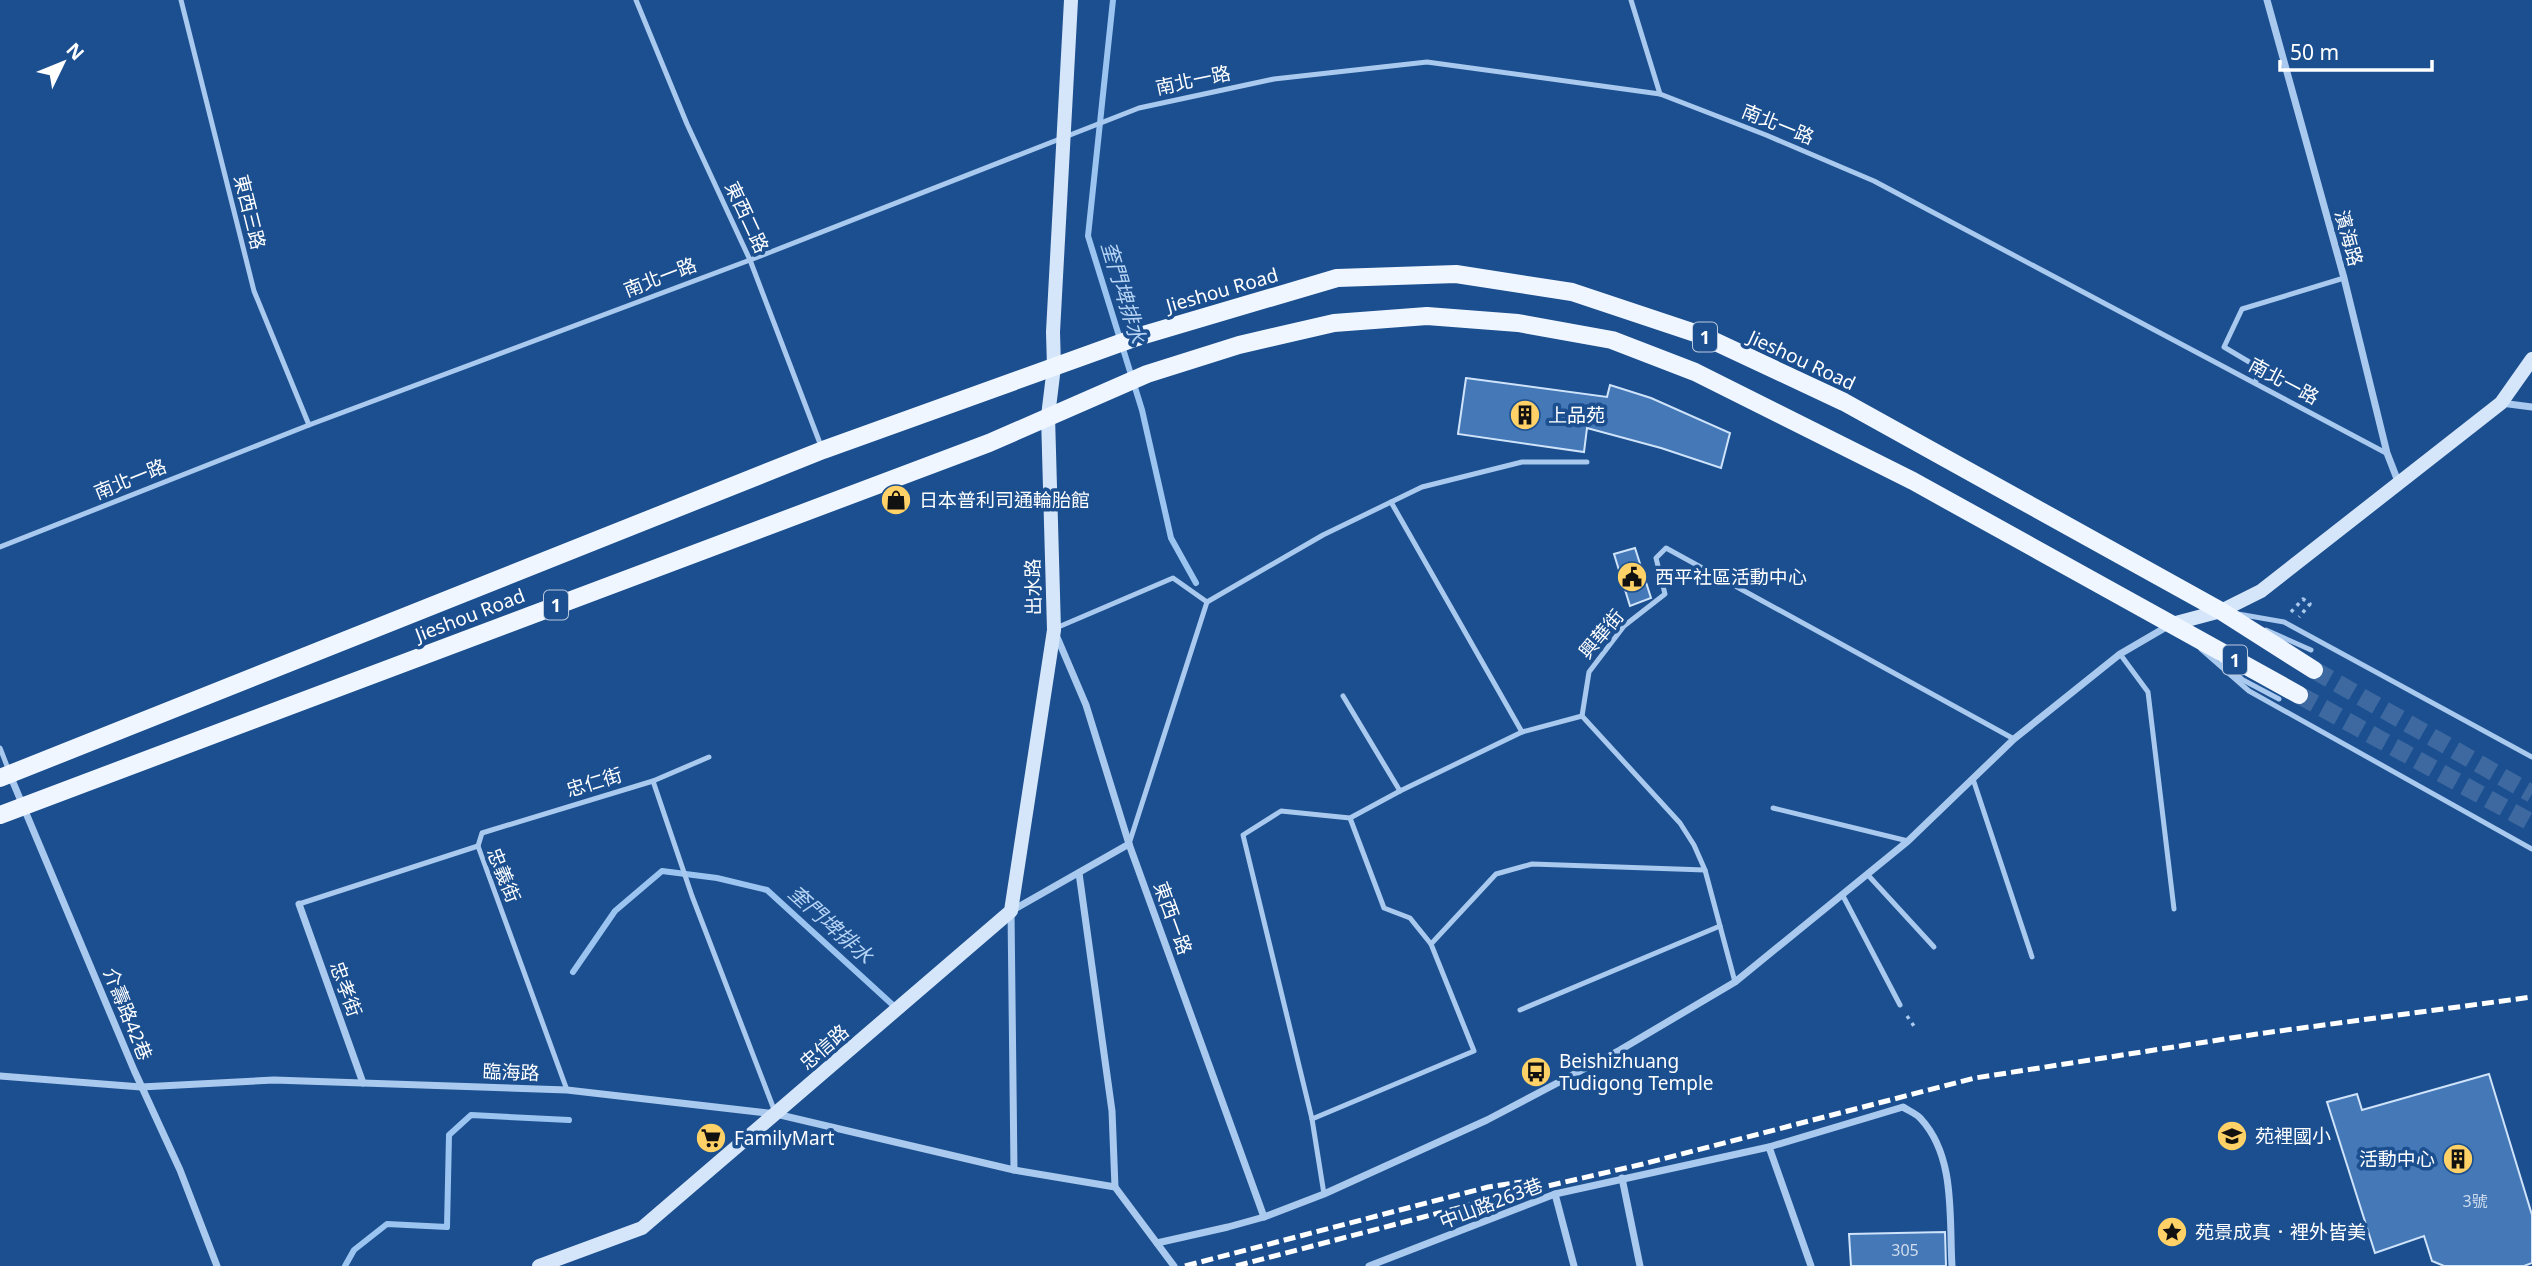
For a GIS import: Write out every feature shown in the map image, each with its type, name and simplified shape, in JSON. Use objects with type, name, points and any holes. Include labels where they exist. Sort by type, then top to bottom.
[{"type":"main road","name":"Jieshou Road","points":[[5,776],[823,450],[1137,337],[1337,278],[1456,274],[1572,292],[1701,335],[1844,402],[2221,611],[2314,670]]},
{"type":"main road","name":"Jieshou Road","points":[[0,815],[989,443],[1147,374],[1239,345],[1334,323],[1413,317],[1518,323],[1612,340],[1695,372],[1913,481],[2172,624]]},
{"type":"main road","name":"1","points":[[2172,624],[2298,695]]},
{"type":"street","name":"出水路","points":[[1014,1170],[1011,911],[1054,629],[1048,416],[1055,367],[1053,331],[1071,0]]},
{"type":"street","name":"濱海路","points":[[2267,0],[2344,278],[2387,453],[2399,484]]},
{"type":"street","points":[[1157,1243],[1264,1217],[1324,1194],[1487,1120],[1620,1050],[1735,982],[1909,841],[2014,739],[2120,654],[2172,624],[2221,611],[2261,591],[2501,403],[2532,359]]},
{"type":"street","points":[[2501,403],[2532,407]]},
{"type":"street","name":"東西一路","points":[[1054,629],[1086,705],[1129,844],[1264,1217]]},
{"type":"street","name":"介壽路42巷","points":[[5,776],[24,806],[218,1266]]},
{"type":"street","name":"忠信路","points":[[539,1266],[642,1228],[1011,911],[1129,844]]},
{"type":"street","points":[[1079,873],[1112,1111],[1115,1187],[1174,1266]]},
{"type":"street","name":"忠孝街","points":[[299,904],[363,1083]]},
{"type":"street","name":"臨海路","points":[[0,1076],[141,1087],[274,1080],[567,1090],[776,1114],[1014,1170],[1115,1187]]},
{"type":"street","points":[[1555,1194],[1769,1147],[1903,1107],[1920,1117],[1931,1133],[1946,1166],[1952,1266]]},
{"type":"street","points":[[1769,1147],[1811,1266]]},
{"type":"street","points":[[1622,1178],[1640,1266]]},
{"type":"street","name":"中山路263巷","points":[[1369,1266],[1555,1194],[1574,1266]]},
{"type":"lane","name":"東西三路","points":[[181,0],[254,291],[309,425]]},
{"type":"lane","name":"東西二路","points":[[636,0],[687,124],[750,260],[823,450]]},
{"type":"lane","points":[[1631,0],[1660,94]]},
{"type":"lane","name":"南北一路","points":[[0,547],[309,425],[750,260],[1139,108],[1274,79],[1427,62],[1660,94],[1766,135],[1874,181],[2387,453]]},
{"type":"lane","points":[[2255,383],[2261,369],[2224,347],[2242,309],[2344,278]]},
{"type":"lane","points":[[1129,844],[1208,602],[1323,535],[1422,487],[1522,462],[1587,461]]},
{"type":"lane","points":[[1391,502],[1522,733]]},
{"type":"lane","name":"興華街","points":[[1581,716],[1589,672],[1623,626],[1665,594],[1656,558],[1666,548],[2014,739]]},
{"type":"lane","points":[[1054,629],[1173,578],[1208,602]]},
{"type":"lane","points":[[2221,611],[2284,622],[2532,757]]},
{"type":"lane","points":[[2221,611],[2311,650]]},
{"type":"lane","points":[[2172,624],[2243,680],[2279,699]]},
{"type":"lane","points":[[2172,624],[2249,691],[2532,849]]},
{"type":"lane","points":[[2120,654],[2148,692],[2175,909]]},
{"type":"lane","points":[[1343,696],[1400,792]]},
{"type":"lane","points":[[1324,1194],[1311,1119],[1243,835],[1281,811],[1350,818],[1522,733],[1581,716],[1680,823],[1694,845],[1705,870],[1735,982]]},
{"type":"lane","points":[[0,747],[5,776]]},
{"type":"lane","points":[[709,757],[653,781],[692,896],[776,1114]]},
{"type":"lane","points":[[1973,779],[2032,957]]},
{"type":"lane","name":"忠仁街","points":[[478,846],[482,833],[653,781]]},
{"type":"lane","points":[[1773,808],[1909,841]]},
{"type":"lane","points":[[1311,1119],[1474,1051],[1431,944],[1410,918],[1384,908],[1350,818]]},
{"type":"lane","name":"忠義街","points":[[299,904],[478,846],[567,1090]]},
{"type":"lane","points":[[1431,944],[1496,874],[1532,864],[1705,870]]},
{"type":"lane","points":[[1867,874],[1934,947]]},
{"type":"lane","points":[[1843,894],[1900,1005]]},
{"type":"lane","points":[[1520,1010],[1720,926]]},
{"type":"path","points":[[2284,622],[2302,598],[2310,604]]},
{"type":"building","points":[[1466,378],[1607,397],[1610,385],[1651,398],[1730,433],[1721,468],[1587,428],[1584,452],[1458,434]]},
{"type":"building","name":"西平社區活動中心","points":[[1635,548],[1651,598],[1630,606],[1614,554]]},
{"type":"building","name":"活動中心","points":[[2489,1074],[2532,1215],[2532,1263],[2524,1266],[2444,1266],[2432,1261],[2424,1236],[2375,1253],[2327,1102],[2357,1094],[2362,1110]]},
{"type":"building","points":[[1945,1232],[1946,1266],[1851,1266],[1849,1234]]},
{"type":"waterway","name":"奎門埤排水","points":[[1113,0],[1088,236],[1142,410],[1171,538],[1196,583]]},
{"type":"waterway","name":"奎門埤排水","points":[[573,972],[615,911],[662,871],[717,878],[767,890],[895,1007]]},
{"type":"waterway","name":"奎門埤排水","points":[[345,1266],[354,1250],[387,1224],[447,1227],[449,1135],[471,1115],[569,1120]]},
{"type":"tunnel","points":[[2314,670],[2532,794]]},
{"type":"tunnel","points":[[2299,695],[2532,823]]},
{"type":"railway","points":[[1236,1266],[1975,1078],[2257,1034],[2532,997]]},
{"type":"railway","points":[[1185,1266],[1488,1187],[1522,1182]]},
{"type":"place","name":"上品苑","points":[[1525,415]]},
{"type":"place","name":"日本普利司通輪胎館","points":[[896,500]]},
{"type":"place","name":"西平社區活動中心","points":[[1632,577]]},
{"type":"place","name":"Beishizhuang Tudigong Temple","points":[[1536,1072]]},
{"type":"place","name":"苑裡國小","points":[[2232,1136]]},
{"type":"place","name":"FamilyMart","points":[[711,1138]]},
{"type":"place","name":"活動中心","points":[[2458,1159]]},
{"type":"place","name":"苑景成真．裡外皆美","points":[[2172,1232]]}]
